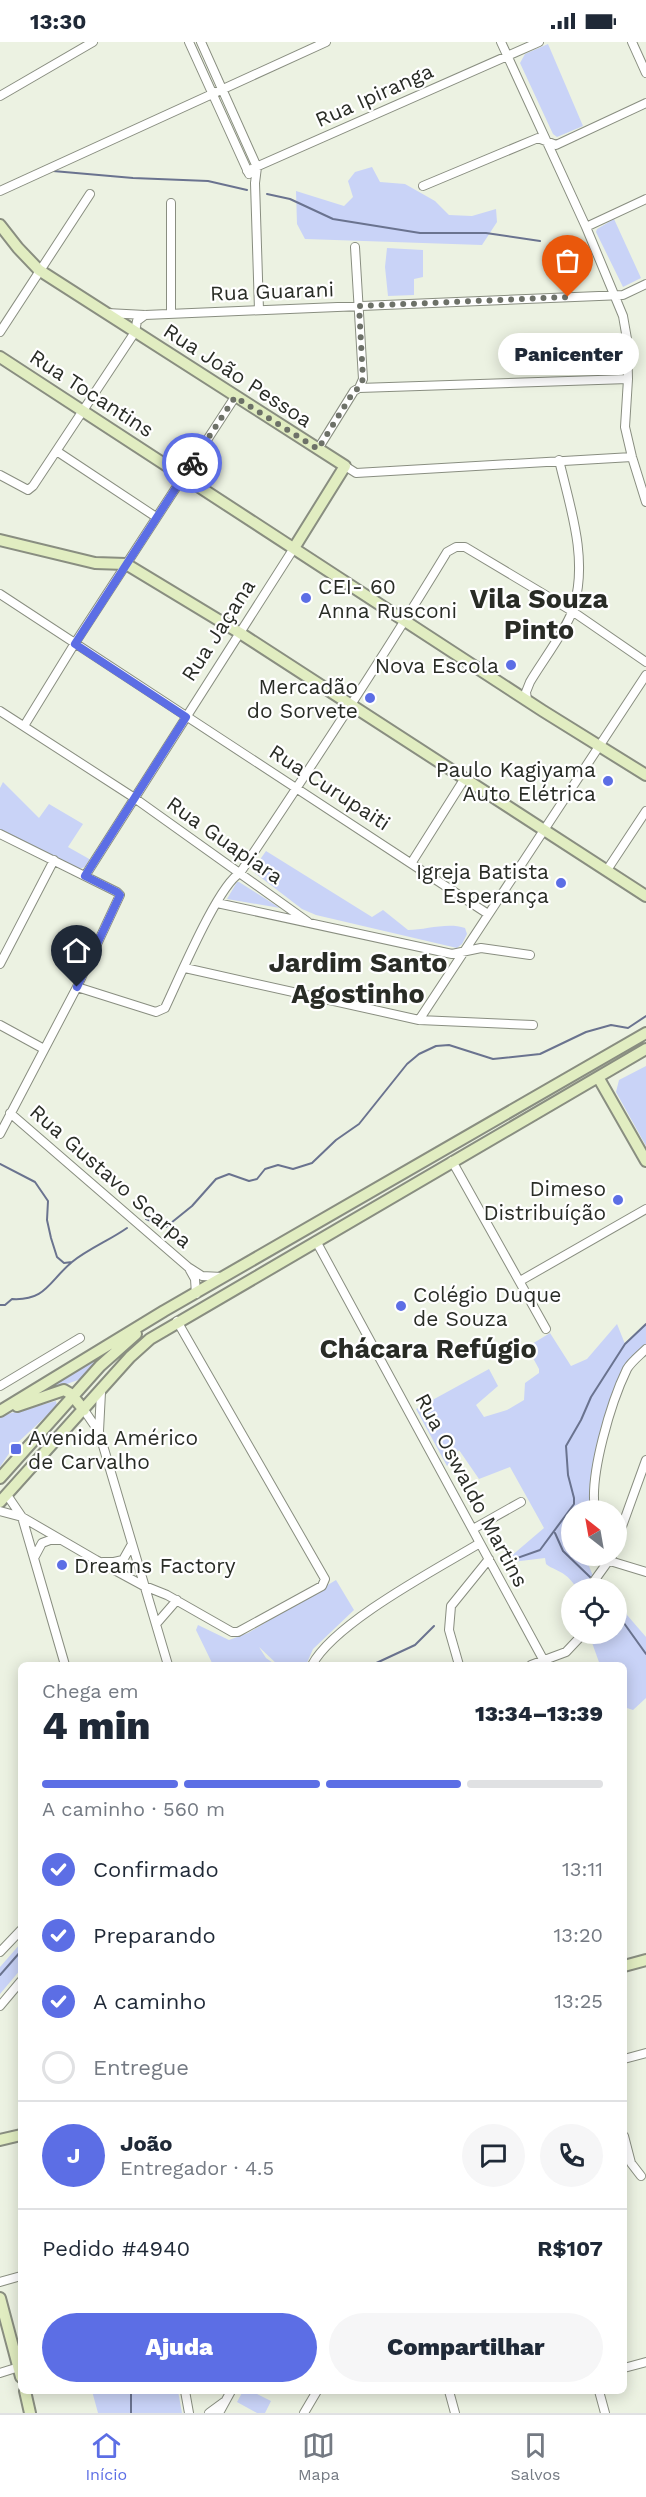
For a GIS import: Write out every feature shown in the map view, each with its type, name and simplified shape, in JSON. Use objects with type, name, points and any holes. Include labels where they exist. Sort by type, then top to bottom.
[{"type":"main road","name":"Rua João Pessoa","points":[[0,225],[39,270],[345,466]]},
{"type":"main road","name":"Rua Tocantins","points":[[0,357],[646,775]]},
{"type":"main road","name":"Rua Jaçana","points":[[294,548],[345,466]]},
{"type":"main road","points":[[1,542],[95,563],[126,564],[240,633],[646,896]]},
{"type":"main road","points":[[0,1412],[225,1277],[646,1033]]},
{"type":"main road","points":[[2,1495],[84,1410],[130,1357],[150,1339],[177,1321],[646,1049]]},
{"type":"main road","points":[[598,1077],[646,1161]]},
{"type":"main road","points":[[0,1478],[100,1366],[141,1330],[191,1297]]},
{"type":"main road","points":[[0,1412],[64,1390],[73,1396],[84,1410]]},
{"type":"main road","points":[[627,1965],[646,1960]]},
{"type":"main road","points":[[0,2140],[18,2136]]},
{"type":"main road","points":[[0,2298],[18,2365]]},
{"type":"main road","points":[[26,2394],[30,2413]]},
{"type":"street","points":[[0,96],[93,42]]},
{"type":"street","points":[[189,42],[247,171],[255,183]]},
{"type":"street","points":[[201,42],[257,167],[255,183],[259,310]]},
{"type":"street","points":[[0,191],[326,42]]},
{"type":"street","points":[[501,42],[616,295],[627,339],[626,427],[632,457],[646,502]]},
{"type":"street","name":"Rua Ipiranga","points":[[247,171],[539,42]]},
{"type":"street","points":[[632,42],[646,73]]},
{"type":"street","points":[[423,186],[538,138],[556,145],[646,103]]},
{"type":"street","points":[[0,332],[90,194]]},
{"type":"street","points":[[586,227],[646,199]]},
{"type":"street","points":[[171,203],[171,314]]},
{"type":"street","points":[[355,247],[363,379],[359,388]]},
{"type":"street","name":"Rua Guarani","points":[[106,313],[145,315],[623,295],[646,284]]},
{"type":"street","points":[[0,475],[28,490],[57,452],[135,332],[137,321],[145,315]]},
{"type":"street","points":[[318,449],[354,391],[359,388],[628,379]]},
{"type":"street","points":[[24,726],[235,397]]},
{"type":"street","points":[[57,452],[156,517]]},
{"type":"street","name":"Rua João Pessoa","points":[[345,466],[356,473],[632,457]]},
{"type":"street","points":[[527,700],[526,692],[530,682],[572,611],[578,577],[579,546],[559,460]]},
{"type":"street","points":[[77,987],[156,1012],[165,1008],[217,903],[298,787],[447,552],[456,547],[465,547],[572,611],[646,662]]},
{"type":"street","name":"Rua Jaçana","points":[[85,876],[294,548]]},
{"type":"street","name":"Rua Curupaiti","points":[[0,594],[186,717],[298,787],[488,914]]},
{"type":"street","points":[[419,1020],[601,747],[646,675]]},
{"type":"street","name":"Rua Guapiara","points":[[0,711],[134,797],[308,922]]},
{"type":"street","points":[[412,862],[465,778]]},
{"type":"street","points":[[607,870],[646,811]]},
{"type":"street","points":[[0,834],[120,895],[77,987],[0,1134]]},
{"type":"street","points":[[0,964],[54,860]]},
{"type":"street","points":[[217,903],[452,954],[481,948],[530,955]]},
{"type":"street","points":[[185,968],[419,1020],[533,1025]]},
{"type":"street","points":[[0,1025],[44,1049]]},
{"type":"street","name":"Rua Gustavo Scarpa","points":[[10,1113],[188,1267],[202,1276],[225,1277]]},
{"type":"street","points":[[452,1161],[546,1329]]},
{"type":"street","points":[[520,1281],[646,1209]]},
{"type":"street","name":"Rua Oswaldo Martins","points":[[316,1241],[544,1661]]},
{"type":"street","name":"Rua Gustavo Scarpa","points":[[188,1267],[195,1280],[191,1297]]},
{"type":"street","points":[[2,1495],[22,1516],[62,1540],[146,1587],[177,1600],[232,1632],[238,1632],[322,1586],[325,1580],[177,1321]]},
{"type":"street","points":[[0,1386],[80,1338]]},
{"type":"street","points":[[593,1500],[595,1471],[605,1433],[628,1368],[646,1349]]},
{"type":"street","points":[[100,1392],[99,1432],[167,1662]]},
{"type":"street","points":[[84,1410],[99,1432]]},
{"type":"street","points":[[627,1516],[642,1480],[646,1460]]},
{"type":"street","points":[[473,1529],[521,1502]]},
{"type":"street","points":[[0,1511],[22,1516]]},
{"type":"street","points":[[22,1516],[64,1662]]},
{"type":"street","points":[[34,1563],[36,1552],[42,1543],[62,1540]]},
{"type":"street","points":[[314,1662],[334,1638],[363,1615],[480,1543]]},
{"type":"street","points":[[96,1560],[110,1563],[123,1560],[132,1544]]},
{"type":"street","points":[[458,1662],[449,1630],[451,1606],[489,1559]]},
{"type":"street","points":[[627,1564],[646,1572]]},
{"type":"street","points":[[157,1623],[177,1600]]},
{"type":"street","points":[[541,1662],[566,1652],[574,1644]]},
{"type":"street","points":[[0,1952],[18,1933]]},
{"type":"street","points":[[0,2006],[18,1985]]},
{"type":"street","points":[[627,2058],[646,2053]]},
{"type":"street","points":[[627,2148],[631,2163],[641,2176]]},
{"type":"street","points":[[0,2282],[18,2277]]},
{"type":"street","points":[[627,2367],[646,2362]]},
{"type":"street","points":[[0,2373],[18,2372]]},
{"type":"street","points":[[186,2394],[190,2412]]},
{"type":"street","points":[[219,2413],[230,2394]]},
{"type":"street","points":[[304,2413],[315,2394]]},
{"type":"street","points":[[450,2394],[455,2413]]},
{"type":"street","points":[[600,2394],[605,2413]]},
{"type":"street","points":[[209,2413],[226,2401]]},
{"type":"shaded area","points":[[548,44],[583,126],[557,137],[553,134],[520,63],[525,54]]},
{"type":"shaded area","points":[[372,167],[380,182],[405,184],[435,201],[449,215],[472,216],[496,209],[497,222],[482,245],[305,239],[297,224],[296,191],[344,206],[353,197],[348,181],[355,172]]},
{"type":"shaded area","points":[[614,219],[641,278],[623,287],[596,232],[597,229]]},
{"type":"shaded area","points":[[387,248],[423,250],[423,277],[414,279],[414,295],[388,296],[385,267]]},
{"type":"shaded area","points":[[3,782],[39,818],[49,804],[83,824],[68,847],[91,860],[85,867],[79,869],[0,832],[0,788]]},
{"type":"shaded area","points":[[266,851],[372,917],[383,910],[408,930],[458,926],[465,928],[467,934],[457,948],[316,915],[302,909],[255,873],[254,868]]},
{"type":"shaded area","points":[[239,882],[280,908],[227,899]]},
{"type":"shaded area","points":[[646,1066],[646,1146],[616,1092],[619,1080]]},
{"type":"shaded area","points":[[617,1324],[625,1344],[646,1324],[646,1346],[626,1365],[597,1448],[590,1479],[589,1500],[561,1500],[561,1566],[589,1566],[592,1578],[568,1578],[546,1564],[545,1558],[503,1563],[544,1528],[510,1467],[479,1479],[459,1450],[447,1466],[416,1409],[489,1369],[498,1386],[476,1405],[484,1417],[507,1410],[524,1400],[525,1383],[539,1373],[527,1347],[550,1333],[571,1366],[587,1359]]},
{"type":"shaded area","points":[[111,1349],[111,1354],[78,1380],[36,1395]]},
{"type":"shaded area","points":[[56,1401],[57,1406],[14,1446],[0,1467],[0,1416]]},
{"type":"shaded area","points":[[336,1580],[354,1610],[313,1649],[307,1662],[275,1662],[259,1647],[272,1662],[212,1662],[196,1630],[198,1625],[229,1640],[248,1633]]},
{"type":"shaded area","points":[[627,1615],[646,1637],[646,1698],[633,1710],[627,1708],[627,1662],[599,1662],[592,1644],[627,1644]]},
{"type":"shaded area","points":[[18,1946],[18,1973],[0,1994],[0,1967]]},
{"type":"shaded area","points":[[93,2394],[179,2394],[182,2413],[98,2413]]},
{"type":"shaded area","points":[[241,2394],[257,2394],[271,2401],[265,2413],[257,2413],[237,2402]]},
{"type":"waterway","points":[[53,171],[133,178],[208,181],[247,190]]},
{"type":"waterway","points":[[267,194],[290,199],[333,219],[420,233],[486,233],[540,241]]},
{"type":"waterway","points":[[146,1219],[166,1227],[192,1206],[216,1179],[229,1174],[249,1181],[257,1179],[265,1169],[278,1165],[293,1169],[312,1163],[336,1140],[359,1124],[407,1064],[419,1054],[436,1046],[449,1045],[493,1059],[540,1054],[586,1032],[611,1025],[628,1028],[646,1016]]},
{"type":"waterway","points":[[0,1164],[35,1182],[48,1201],[47,1220],[57,1257],[64,1263],[72,1262]]},
{"type":"waterway","points":[[0,1305],[5,1305],[12,1299],[23,1299],[40,1293],[78,1257],[127,1228]]},
{"type":"waterway","points":[[503,1563],[540,1550],[574,1504],[568,1475],[566,1446],[591,1397],[625,1344],[646,1324]]},
{"type":"waterway","points":[[555,1533],[563,1551],[590,1577]]},
{"type":"waterway","points":[[378,1662],[415,1645],[434,1626]]},
{"type":"waterway","points":[[627,1627],[646,1654]]},
{"type":"waterway","points":[[0,1975],[18,1954]]},
{"type":"waterway","points":[[131,2394],[131,2413]]},
{"type":"way so far","points":[[192,463],[235,397],[318,449],[363,379],[359,306],[568,297]]},
{"type":"place","name":"Panicenter","points":[[568,297]]},
{"type":"place","name":"CEI- 60 Anna Rusconi","points":[[306,598]]},
{"type":"place","name":"Nova Escola","points":[[511,665]]},
{"type":"place","name":"Mercadão do Sorvete","points":[[370,698]]},
{"type":"place","name":"Paulo Kagiyama Auto Elétrica","points":[[608,781]]},
{"type":"place","name":"Igreja Batista Esperança","points":[[561,883]]},
{"type":"place","name":"Dimeso Distribuíção","points":[[618,1200]]},
{"type":"place","name":"Colégio Duque de Souza","points":[[401,1306]]},
{"type":"place","name":"Avenida Américo de Carvalho","points":[[16,1449]]},
{"type":"place","name":"Dreams Factory","points":[[62,1565]]},
{"type":"district","name":"Vila Souza Pinto","points":[[539,614]]},
{"type":"district","name":"Jardim Santo Agostinho","points":[[358,978]]},
{"type":"district","name":"Chácara Refúgio","points":[[428,1349]]},
{"type":"route","points":[[77,987],[120,895],[85,876],[186,717],[75,644],[192,463]]}]
